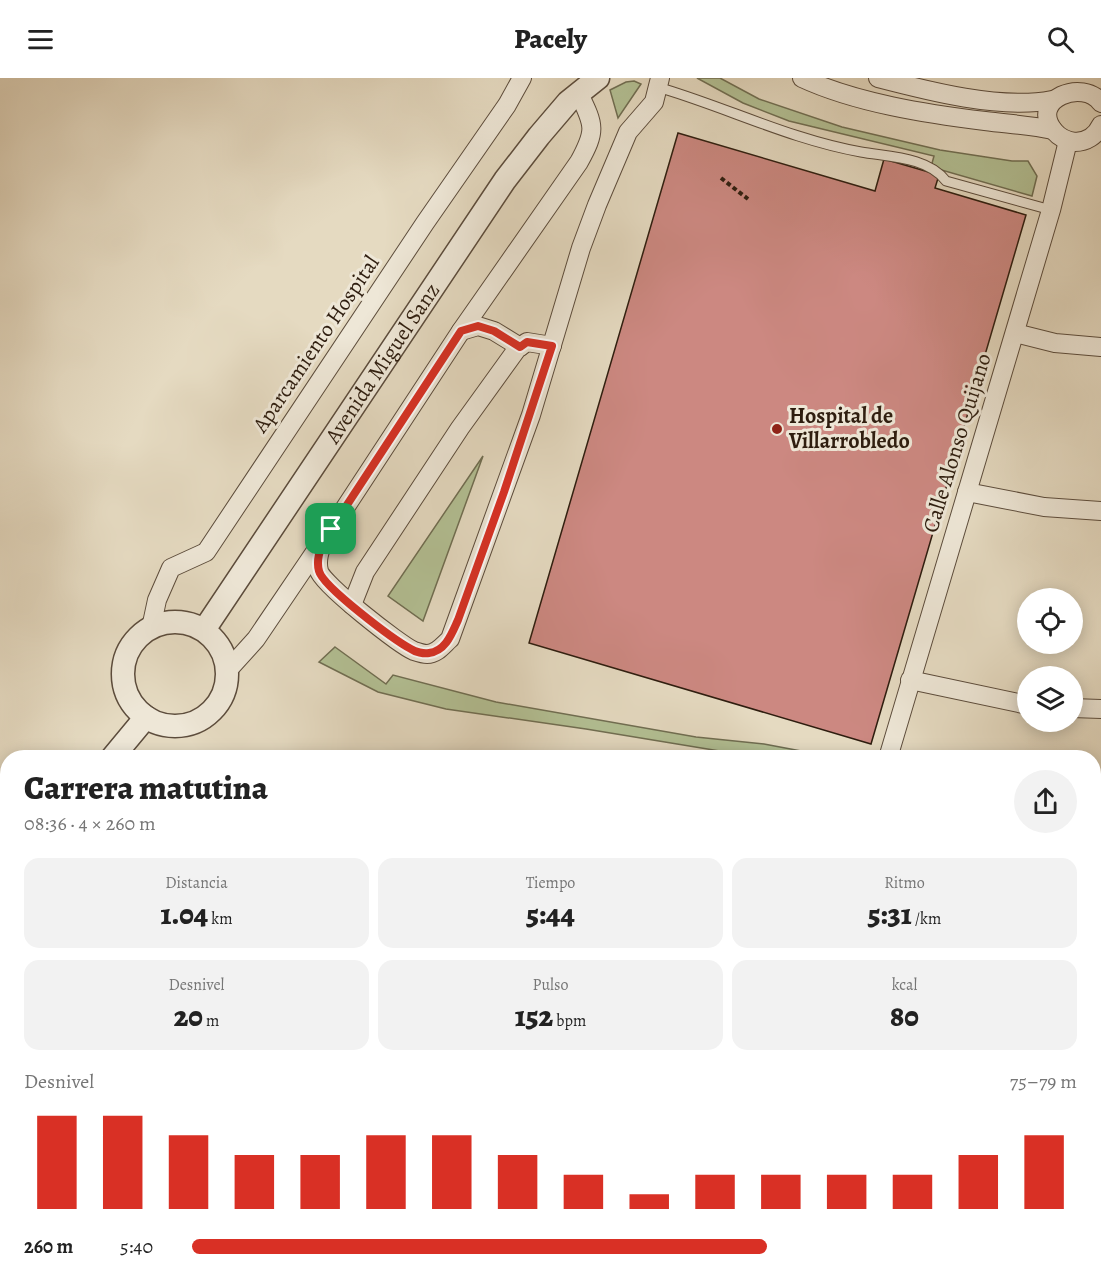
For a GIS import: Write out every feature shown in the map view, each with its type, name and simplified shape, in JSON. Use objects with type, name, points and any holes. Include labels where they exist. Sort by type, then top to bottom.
[{"type":"street","name":"Aparcamiento Hospital","points":[[152,628],[157,600],[171,568],[206,552],[507,105],[522,78]]},
{"type":"street","name":"Avenida Miguel Sanz","points":[[204,630],[505,180],[575,91],[598,78]]},
{"type":"street","points":[[802,78],[846,94],[898,107],[986,121],[1028,124],[1053,130]]},
{"type":"street","points":[[878,78],[973,98],[1031,104],[1052,100]]},
{"type":"street","points":[[575,91],[590,117],[591,139],[555,198],[461,331],[331,529],[324,540],[318,558],[319,573],[328,584],[412,650],[427,654],[438,650],[450,639],[504,492],[552,346],[581,248],[597,205],[628,132],[654,102],[659,85]]},
{"type":"street","points":[[1095,93],[1076,86],[1066,88],[1058,92],[1052,100],[1048,115],[1053,130],[1059,137],[1068,141],[1085,140],[1100,129]]},
{"type":"street","name":"Calle Alonso Quijano","points":[[890,750],[1051,210],[1068,141]]},
{"type":"street","points":[[461,331],[478,326],[494,331],[520,347]]},
{"type":"street","points":[[1015,333],[1055,343],[1101,347]]},
{"type":"street","points":[[352,605],[365,572],[503,367],[527,342],[552,346]]},
{"type":"street","points":[[967,492],[1044,507],[1101,511]]},
{"type":"street","points":[[228,670],[256,639],[331,529]]},
{"type":"street","points":[[169,622],[187,623],[204,630],[216,641],[224,654],[228,670],[227,687],[220,702],[209,715],[194,723],[178,727],[161,725],[146,717],[133,705],[125,689],[123,671],[127,654],[137,639],[152,628],[169,622]]},
{"type":"street","points":[[910,680],[1017,703]]},
{"type":"street","points":[[1083,708],[1101,709]]},
{"type":"street","points":[[119,750],[146,717]]},
{"type":"lane","points":[[659,85],[664,89],[714,104],[809,139],[857,151],[917,161],[942,175],[946,181],[1051,210]]},
{"type":"path","points":[[721,178],[748,199]]},
{"type":"green space","points":[[697,78],[720,78],[759,99],[842,127],[940,150],[1012,161],[1028,161],[1037,176],[1032,196],[931,167],[934,156],[789,121],[743,103]]},
{"type":"green space","points":[[634,81],[641,84],[618,118],[610,90],[626,82]]},
{"type":"green space","points":[[483,456],[423,621],[388,596]]},
{"type":"green space","points":[[335,647],[386,684],[393,675],[496,702],[696,737],[764,744],[796,750],[714,750],[446,709],[378,692],[319,662]]},
{"type":"building","name":"Hospital de Villarrobledo","points":[[678,133],[875,191],[884,159],[939,175],[935,188],[1026,215],[871,744],[529,643]]},
{"type":"place","name":"Hospital de Villarrobledo","points":[[777,429]]},
{"type":"route","points":[[478,326],[494,331],[520,347],[527,342],[552,346],[531,415],[458,620],[450,639],[438,650],[427,654],[412,650],[328,584],[319,573],[318,558],[324,540],[331,529],[461,331],[478,326]]}]
